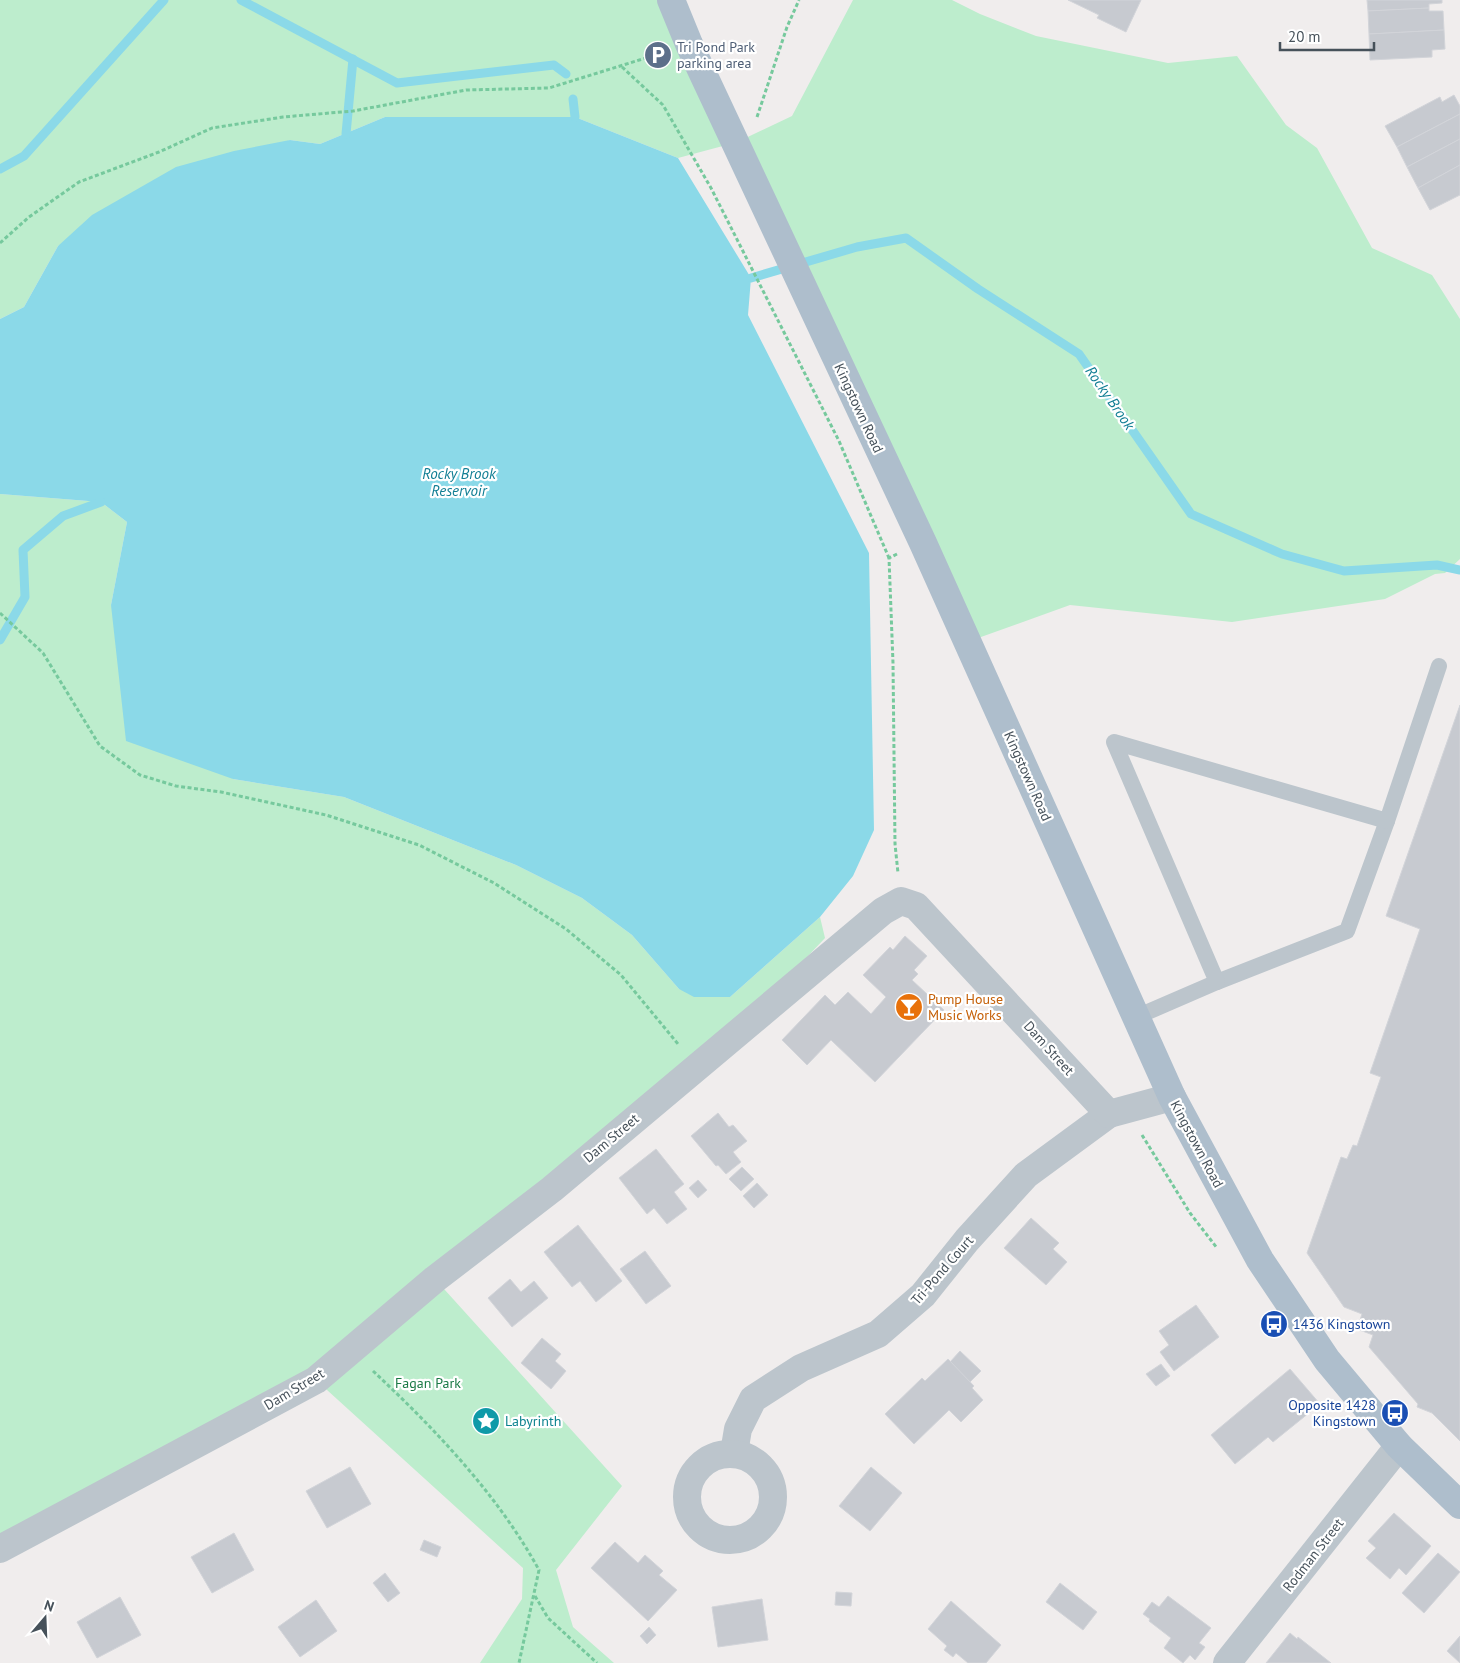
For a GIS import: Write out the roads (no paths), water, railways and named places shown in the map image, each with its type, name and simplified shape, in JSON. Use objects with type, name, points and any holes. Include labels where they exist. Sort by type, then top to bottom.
[{"type":"main road","name":"Kingstown Road","points":[[671,0],[689,44],[923,543],[1172,1097],[1260,1260],[1327,1360],[1399,1446],[1460,1505]]},
{"type":"street","name":"Dam Street","points":[[0,1549],[305,1386],[435,1279],[552,1189],[883,911],[901,900],[916,906],[1109,1114]]},
{"type":"street","points":[[1109,1114],[1172,1097]]},
{"type":"street","name":"Tri-Pond Court","points":[[734,1453],[738,1429],[753,1399],[801,1368],[878,1334],[923,1295],[967,1240],[1026,1175],[1109,1114]]},
{"type":"street","name":"Rodman Street","points":[[1227,1663],[1399,1446]]},
{"type":"lane","points":[[1136,1017],[1217,982],[1348,931],[1439,666]]},
{"type":"lane","points":[[1217,982],[1114,742],[1387,821]]},
{"type":"water","name":"Rocky Brook Reservoir","points":[[385,117],[575,117],[678,158],[751,278],[748,315],[869,553],[874,830],[853,876],[820,917],[730,997],[694,997],[679,989],[632,935],[582,898],[516,865],[344,797],[233,779],[126,741],[111,605],[127,522],[101,502],[0,494],[0,319],[24,307],[58,246],[92,215],[176,167],[234,151],[290,140],[320,144]]},
{"type":"waterway","points":[[0,169],[24,156],[164,0]]},
{"type":"waterway","points":[[241,0],[397,83],[554,65],[566,74]]},
{"type":"waterway","points":[[346,134],[353,59]]},
{"type":"waterway","points":[[573,99],[575,117]]},
{"type":"waterway","name":"Rocky Brook","points":[[751,278],[857,247],[906,238],[978,289],[1079,354],[1191,514],[1282,554],[1344,571],[1437,565],[1460,570]]},
{"type":"waterway","points":[[0,640],[25,597],[23,550],[63,516],[101,502]]},
{"type":"place","name":"Tri Pond Park parking area","points":[[658,55]]},
{"type":"place","name":"Pump House Music Works","points":[[909,1007]]},
{"type":"place","name":"1436 Kingstown","points":[[1274,1324]]},
{"type":"place","name":"Opposite 1428 Kingstown","points":[[1395,1413]]},
{"type":"place","name":"Labyrinth","points":[[486,1421]]},
{"type":"park label","name":"Fagan Park","points":[[428,1383]]}]
